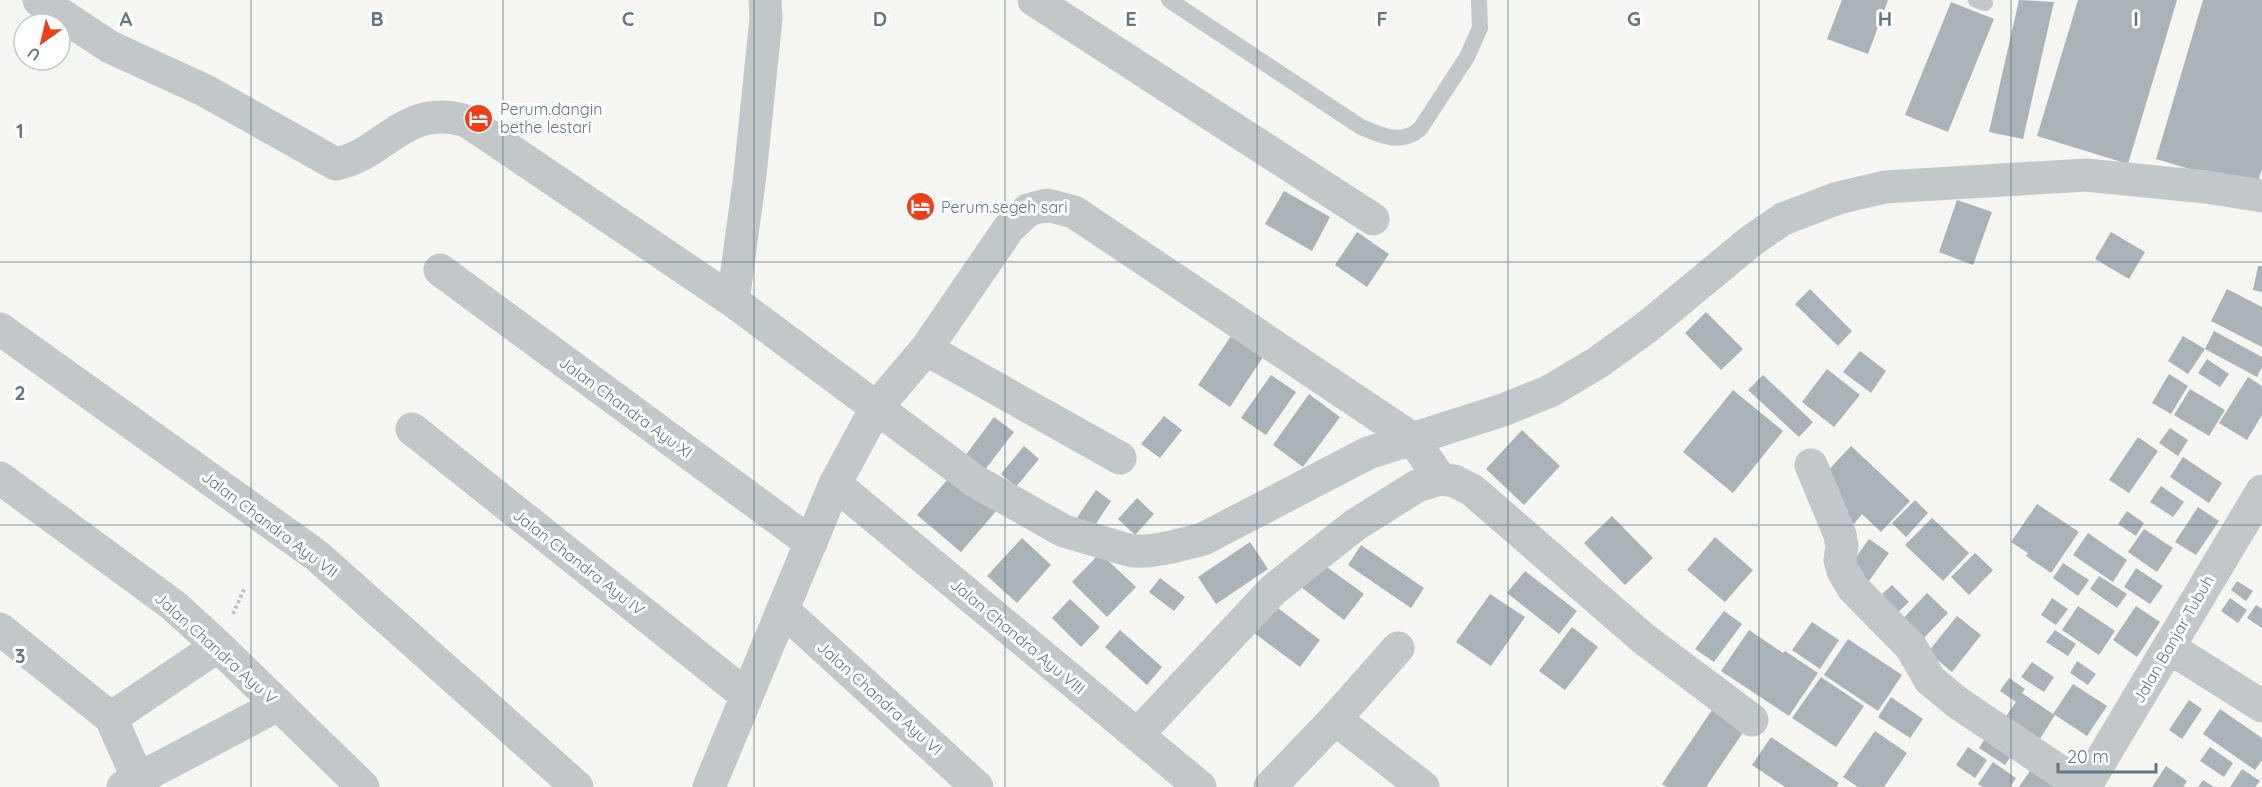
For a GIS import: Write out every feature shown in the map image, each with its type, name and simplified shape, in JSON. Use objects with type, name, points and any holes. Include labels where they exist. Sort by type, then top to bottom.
[{"type":"street","points":[[39,0],[110,47],[204,90],[336,164],[354,158],[416,121],[453,117],[467,121],[733,301],[975,481],[1064,531],[1132,551],[1172,548],[1203,539],[1368,453],[1503,410],[1550,392],[1597,363],[1647,327],[1751,241],[1783,219],[1838,198],[1885,187],[2086,175],[2206,187],[2262,196]]},
{"type":"street","points":[[733,301],[751,164],[766,18],[765,0]]},
{"type":"street","points":[[1034,0],[1373,219]]},
{"type":"street","points":[[709,787],[835,484],[876,408],[926,349],[1009,228],[1028,210],[1047,205],[1074,212],[1413,439],[1440,479]]},
{"type":"street","name":"Jalan Chandra Ayu XI","points":[[440,270],[811,543]]},
{"type":"street","name":"Jalan Chandra Ayu VII","points":[[0,329],[316,555],[577,787]]},
{"type":"street","points":[[926,349],[1120,458]]},
{"type":"street","name":"Jalan Chandra Ayu IV","points":[[412,429],[747,696]]},
{"type":"street","points":[[1811,465],[1840,535],[1842,546],[1840,560],[1843,571],[1853,588],[1870,608],[1911,647],[1930,680],[1958,703],[2084,787]]},
{"type":"street","name":"Jalan Chandra Ayu V","points":[[0,478],[173,605],[363,787]]},
{"type":"street","points":[[1137,735],[1274,590],[1355,525],[1417,486],[1440,479],[1454,481],[1472,490],[1644,639],[1752,720]]},
{"type":"street","name":"Jalan Chandra Ayu VIII","points":[[835,484],[1200,787]]},
{"type":"street","name":"Jalan Banjar Tubuh","points":[[2084,787],[2170,648],[2262,491]]},
{"type":"street","name":"Jalan Chandra Ayu VI","points":[[783,610],[976,787]]},
{"type":"street","points":[[0,629],[111,718],[131,783],[278,705]]},
{"type":"street","points":[[111,718],[218,646]]},
{"type":"street","points":[[1270,787],[1398,648]]},
{"type":"street","points":[[2170,648],[2262,705]]},
{"type":"street","points":[[1335,719],[1423,787]]},
{"type":"lane","points":[[1169,0],[1361,127],[1384,136],[1401,139],[1420,129],[1467,57],[1480,28],[1479,0]]},
{"type":"building","points":[[1842,0],[1888,0],[1868,54],[1827,39]]},
{"type":"building","points":[[2019,0],[2054,2],[2023,139],[1989,132]]},
{"type":"building","points":[[2078,0],[2177,0],[2128,164],[2037,136]]},
{"type":"building","points":[[2203,0],[2262,0],[2262,168],[2256,189],[2156,159]]},
{"type":"building","points":[[1951,2],[1994,19],[1948,132],[1905,115]]},
{"type":"building","points":[[1284,191],[1330,217],[1312,251],[1265,224]]},
{"type":"building","points":[[1957,200],[1992,212],[1973,265],[1939,252]]},
{"type":"building","points":[[1357,232],[1389,254],[1367,287],[1335,265]]},
{"type":"building","points":[[2111,232],[2145,252],[2129,279],[2095,259]]},
{"type":"building","points":[[2258,266],[2262,266],[2262,292],[2253,290]]},
{"type":"building","points":[[1810,289],[1852,331],[1838,346],[1795,304]]},
{"type":"building","points":[[2227,289],[2262,307],[2262,347],[2211,321]]},
{"type":"building","points":[[1706,312],[1743,349],[1721,370],[1685,333]]},
{"type":"building","points":[[2214,331],[2262,357],[2262,367],[2257,377],[2205,349]]},
{"type":"building","points":[[1231,336],[1263,357],[1230,407],[1198,385]]},
{"type":"building","points":[[2183,336],[2205,349],[2188,374],[2168,361]]},
{"type":"building","points":[[1860,351],[1886,371],[1871,393],[1843,372]]},
{"type":"building","points":[[2207,359],[2229,374],[2220,387],[2198,373]]},
{"type":"building","points":[[1827,369],[1860,395],[1834,427],[1802,402]]},
{"type":"building","points":[[2169,374],[2188,386],[2171,414],[2152,403]]},
{"type":"building","points":[[1271,375],[1296,392],[1266,435],[1241,418]]},
{"type":"building","points":[[1763,375],[1813,422],[1799,437],[1748,390]]},
{"type":"building","points":[[2248,377],[2262,386],[2262,415],[2247,440],[2219,423]]},
{"type":"building","points":[[2190,389],[2225,410],[2209,436],[2174,415]]},
{"type":"building","points":[[1733,390],[1783,431],[1733,493],[1683,452]]},
{"type":"building","points":[[1309,394],[1340,417],[1303,467],[1273,445]]},
{"type":"building","points":[[1164,416],[1182,430],[1160,458],[1141,444]]},
{"type":"building","points":[[994,417],[1014,432],[984,471],[965,456]]},
{"type":"building","points":[[2170,428],[2188,440],[2178,456],[2159,443]]},
{"type":"building","points":[[1522,430],[1560,466],[1524,505],[1486,469]]},
{"type":"building","points":[[2138,437],[2158,451],[2129,493],[2109,480]]},
{"type":"building","points":[[1024,446],[1039,459],[1016,487],[1001,474]]},
{"type":"building","points":[[1851,446],[1910,501],[1881,532],[1862,514],[1854,524],[1830,502],[1822,477]]},
{"type":"building","points":[[2183,457],[2222,483],[2209,503],[2170,477]]},
{"type":"building","points":[[953,473],[997,510],[961,552],[917,515]]},
{"type":"building","points":[[2161,486],[2184,502],[2173,517],[2150,502]]},
{"type":"building","points":[[1096,490],[1111,501],[1090,533],[1074,522]]},
{"type":"building","points":[[1137,498],[1154,514],[1135,535],[1118,519]]},
{"type":"building","points":[[1915,500],[1928,513],[1906,537],[1892,523]]},
{"type":"building","points":[[2037,504],[2079,532],[2051,573],[2026,556],[2028,553],[2011,542]]},
{"type":"building","points":[[2198,507],[2219,521],[2196,555],[2175,542]]},
{"type":"building","points":[[2127,511],[2144,523],[2136,536],[2118,524]]},
{"type":"building","points":[[1612,516],[1653,558],[1625,585],[1584,543]]},
{"type":"building","points":[[1932,518],[1969,553],[1943,581],[1905,545]]},
{"type":"building","points":[[2144,529],[2173,548],[2157,572],[2128,552]]},
{"type":"building","points":[[2088,533],[2127,560],[2113,582],[2073,555]]},
{"type":"building","points":[[1715,537],[1753,570],[1725,602],[1687,570]]},
{"type":"building","points":[[1022,538],[1051,565],[1017,603],[987,576]]},
{"type":"building","points":[[1869,539],[1889,553],[1869,581],[1849,567]]},
{"type":"building","points":[[1250,542],[1268,569],[1216,604],[1198,577]]},
{"type":"building","points":[[1361,545],[1424,588],[1411,608],[1348,565]]},
{"type":"building","points":[[1100,553],[1136,587],[1107,617],[1072,582]]},
{"type":"building","points":[[1975,553],[1993,570],[1969,595],[1951,577]]},
{"type":"building","points":[[1320,562],[1364,594],[1344,620],[1301,587]]},
{"type":"building","points":[[2063,563],[2089,580],[2078,596],[2053,578]]},
{"type":"building","points":[[2136,568],[2163,586],[2150,604],[2124,587]]},
{"type":"building","points":[[1525,571],[1577,611],[1559,634],[1507,593]]},
{"type":"building","points":[[2099,576],[2127,594],[2117,608],[2090,589]]},
{"type":"building","points":[[1160,578],[1185,597],[1174,611],[1149,592]]},
{"type":"building","points":[[2237,581],[2253,591],[2246,601],[2231,590]]},
{"type":"building","points":[[1892,585],[1909,602],[1896,614],[1879,597]]},
{"type":"building","points":[[1927,593],[1948,613],[1920,642],[1899,623]]},
{"type":"building","points":[[1490,594],[1525,617],[1491,666],[1456,642]]},
{"type":"building","points":[[2052,598],[2068,609],[2056,625],[2041,615]]},
{"type":"building","points":[[2230,598],[2247,610],[2238,623],[2221,611]]},
{"type":"building","points":[[1070,599],[1100,627],[1081,647],[1052,618]]},
{"type":"building","points":[[1270,602],[1320,640],[1300,667],[1250,630]]},
{"type":"building","points":[[2256,605],[2262,609],[2262,628],[2247,618]]},
{"type":"building","points":[[2078,606],[2115,631],[2099,655],[2062,630]]},
{"type":"building","points":[[2136,606],[2160,622],[2137,657],[2113,640]]},
{"type":"building","points":[[1724,611],[1742,624],[1714,662],[1695,649]]},
{"type":"building","points":[[1957,616],[1981,635],[1952,672],[1928,652]]},
{"type":"building","points":[[1812,622],[1839,640],[1820,669],[1792,650]]},
{"type":"building","points":[[1572,627],[1598,647],[1565,690],[1539,671]]},
{"type":"building","points":[[1120,630],[1162,667],[1147,685],[1105,647]]},
{"type":"building","points":[[1749,630],[1818,673],[1789,716],[1721,671]]},
{"type":"building","points":[[2055,630],[2076,644],[2068,656],[2046,642]]},
{"type":"building","points":[[1848,639],[1902,675],[1878,711],[1824,675]]},
{"type":"building","points":[[2077,661],[2096,674],[2088,685],[2070,673]]},
{"type":"building","points":[[2032,662],[2054,677],[2044,692],[2021,677]]},
{"type":"building","points":[[1821,677],[1864,706],[1836,747],[1792,718]]},
{"type":"building","points":[[2009,678],[2025,689],[2022,693],[2053,714],[2073,684],[2107,706],[2087,736],[2055,715],[2038,742],[2004,719],[2016,702],[2000,691]]},
{"type":"building","points":[[1891,697],[1923,719],[1910,738],[1878,717]]},
{"type":"building","points":[[2189,700],[2202,709],[2182,739],[2169,730]]},
{"type":"building","points":[[2220,709],[2262,738],[2262,760],[2255,770],[2203,734]]},
{"type":"building","points":[[1712,710],[1744,731],[1706,787],[1667,787],[1662,784]]},
{"type":"building","points":[[1991,729],[2017,747],[2005,765],[1979,748]]},
{"type":"building","points":[[1875,731],[1907,753],[1884,787],[1858,787],[1843,777]]},
{"type":"building","points":[[1771,737],[1839,783],[1836,787],[1785,787],[1752,765]]},
{"type":"building","points":[[1968,747],[1987,760],[1975,778],[1956,765]]},
{"type":"building","points":[[2210,747],[2233,763],[2224,777],[2200,761]]},
{"type":"building","points":[[1993,762],[2016,778],[2010,787],[1983,787],[1978,784]]},
{"type":"building","points":[[2036,762],[2061,787],[2019,787]]},
{"type":"building","points":[[2166,766],[2187,781],[2183,787],[2152,787]]},
{"type":"building","points":[[2242,769],[2260,781],[2255,787],[2230,787]]},
{"type":"building","points":[[2203,780],[2214,787],[2198,787]]},
{"type":"place","name":"Perum.dangin bethe lestari","points":[[479,118]]},
{"type":"place","name":"Perum.segeh sari","points":[[920,207]]}]
